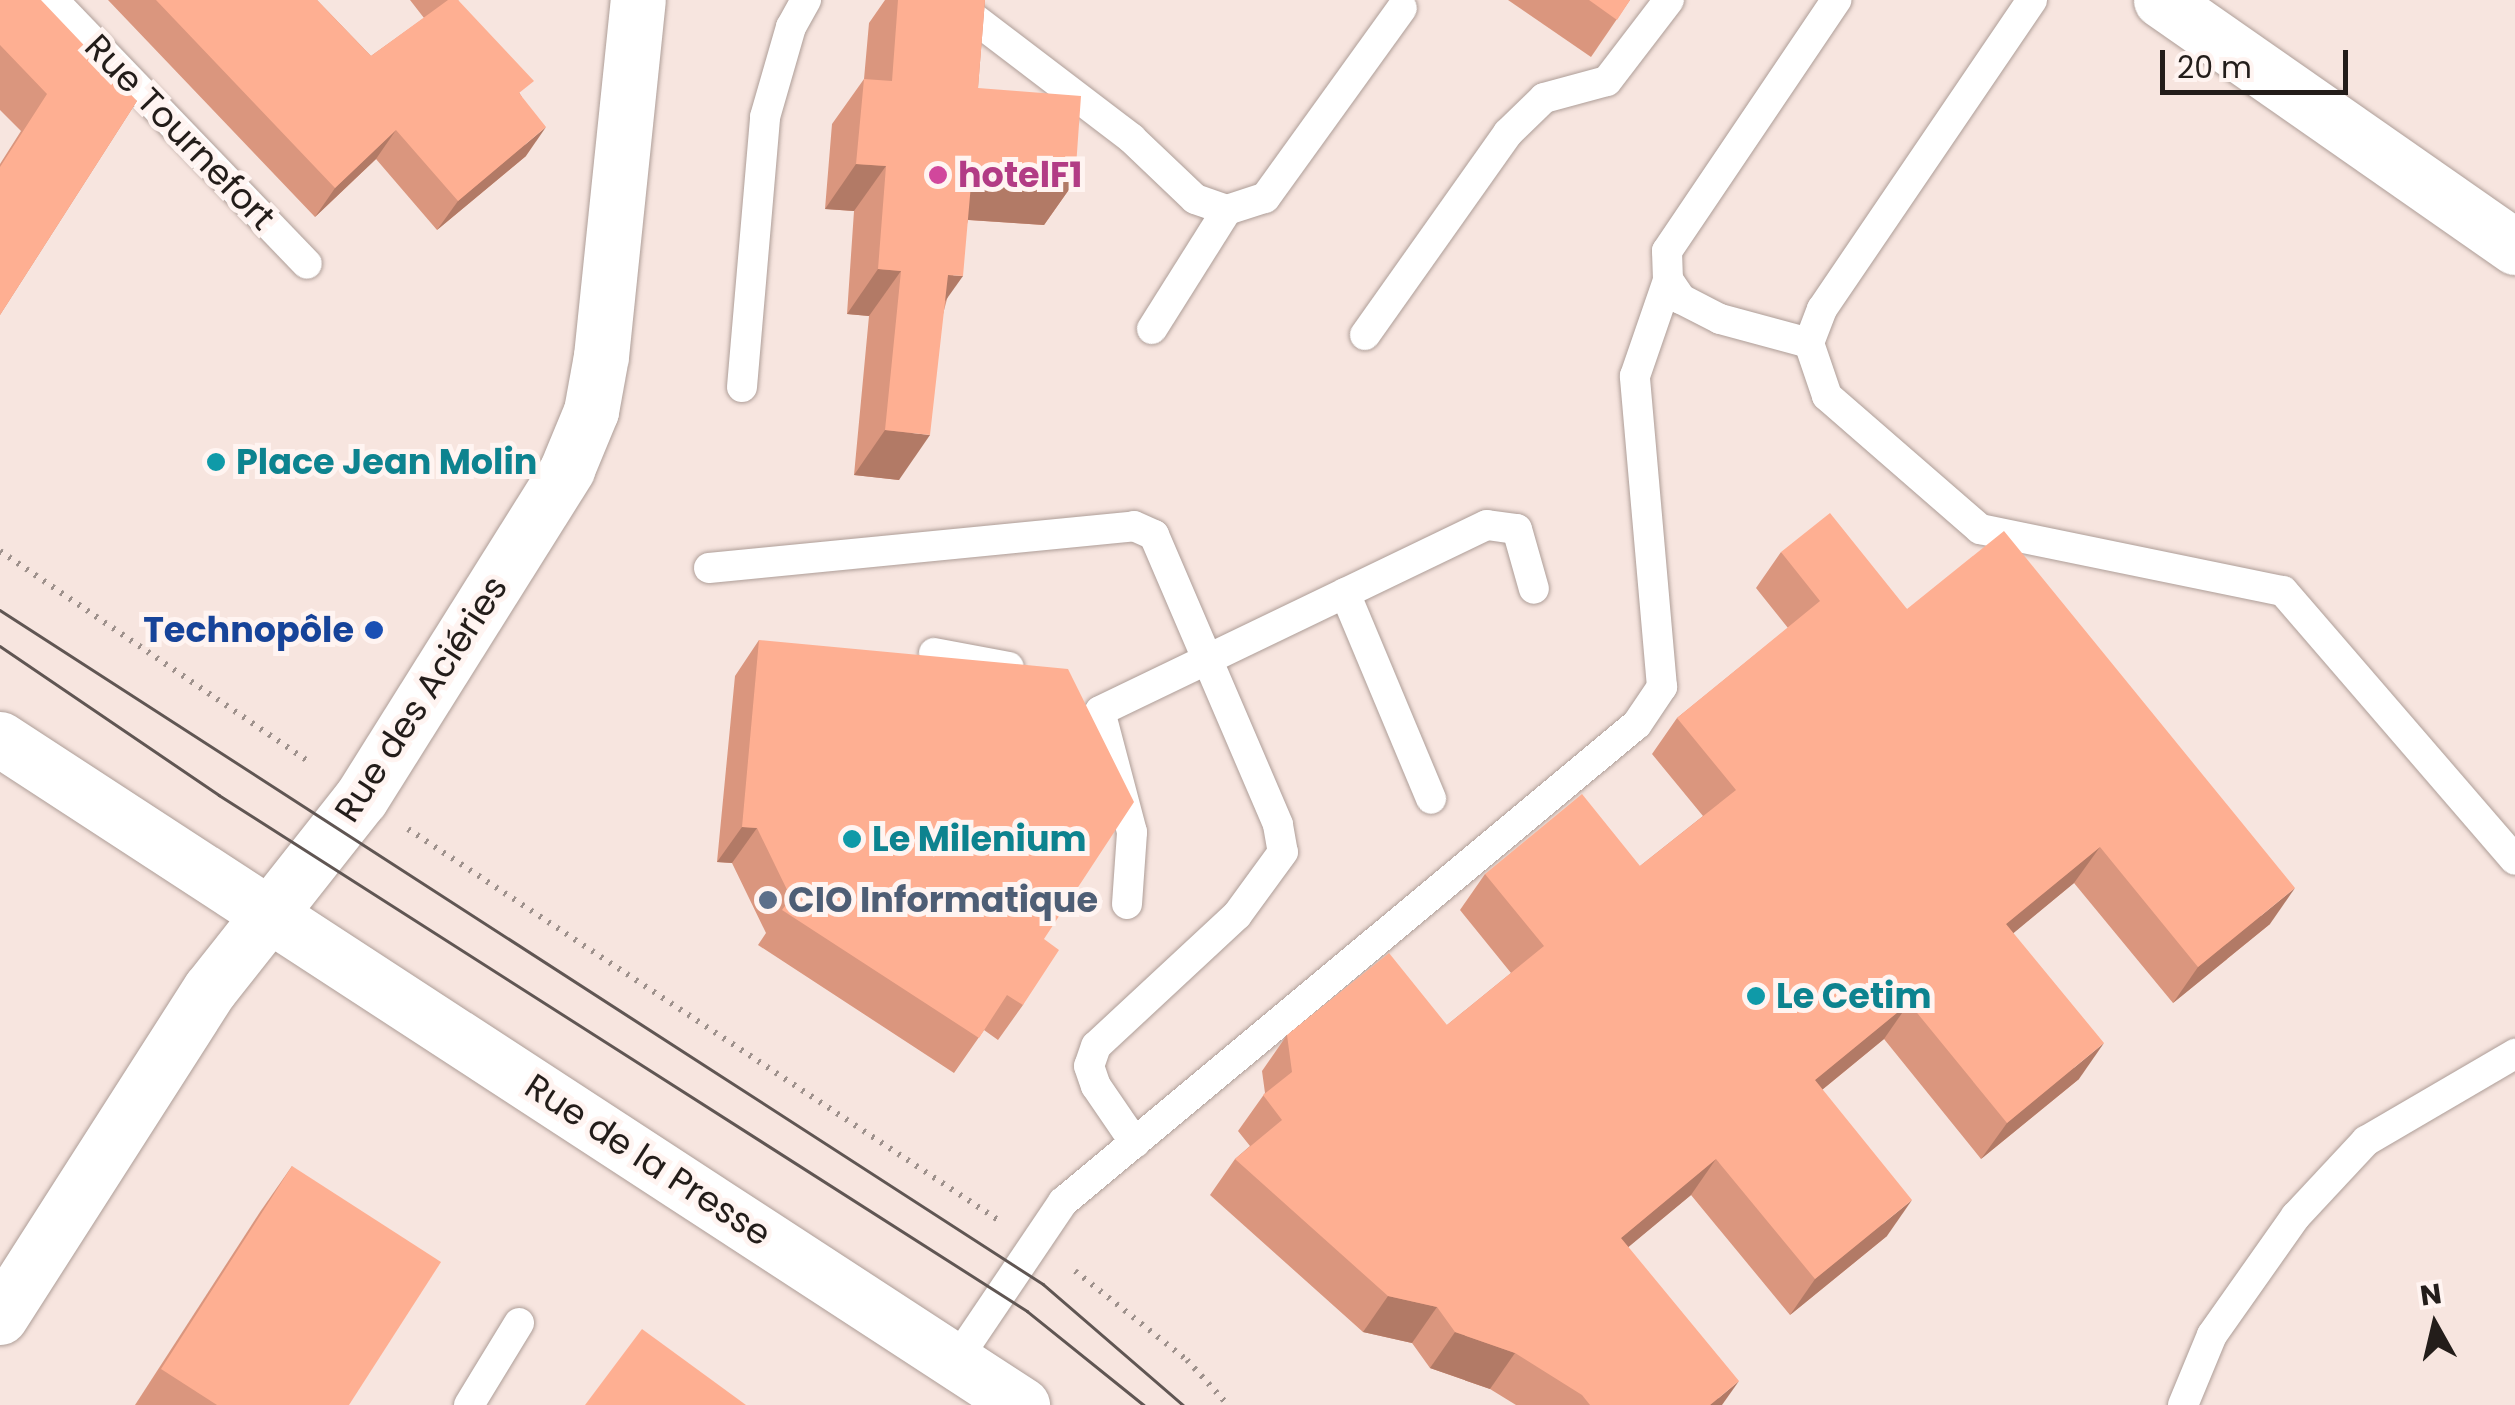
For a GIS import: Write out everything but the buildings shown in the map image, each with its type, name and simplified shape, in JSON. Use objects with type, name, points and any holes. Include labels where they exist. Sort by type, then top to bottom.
[{"type":"street","name":"Rue des Aciéries","points":[[0,1317],[210,989],[272,917],[361,798],[566,469],[591,411],[638,0]]},
{"type":"street","points":[[2161,0],[2515,247]]},
{"type":"street","name":"Rue de la Presse","points":[[0,740],[1022,1405]]},
{"type":"lane","name":"Rue Tournefort","points":[[53,0],[308,264]]},
{"type":"lane","points":[[742,386],[765,117],[791,28],[806,0]]},
{"type":"lane","points":[[950,0],[1131,138],[1195,199],[1226,210],[1265,198],[1402,8]]},
{"type":"lane","points":[[1365,335],[1508,133],[1544,98],[1607,81],[1668,0]]},
{"type":"lane","points":[[956,1362],[1031,1242],[1063,1202],[1637,724],[1662,687],[1635,376],[1668,280],[1667,251],[1836,0]]},
{"type":"lane","points":[[2032,0],[1822,310],[1809,343],[1827,396],[1980,529],[2283,590],[2515,860]]},
{"type":"lane","points":[[1152,329],[1226,210]]},
{"type":"lane","points":[[1668,280],[1681,299],[1720,318],[1809,343]]},
{"type":"lane","points":[[1100,710],[1205,655],[1503,522],[1517,529],[1534,588]]},
{"type":"lane","points":[[709,568],[1134,526],[1154,535],[1278,826],[1283,852],[1237,915],[1096,1046],[1089,1066],[1096,1086],[1135,1143]]},
{"type":"lane","points":[[1346,593],[1431,798]]},
{"type":"lane","points":[[934,653],[1041,672]]},
{"type":"lane","points":[[1071,692],[1100,710],[1132,832],[1127,904]]},
{"type":"lane","points":[[2183,1405],[2212,1334],[2296,1216],[2366,1142],[2515,1054]]},
{"type":"lane","points":[[469,1405],[519,1323]]},
{"type":"path","points":[[0,550],[361,798],[1031,1242],[1187,1360],[1228,1405]]},
{"type":"tram line","points":[[0,610],[1043,1284],[1183,1405]]},
{"type":"tram line","points":[[0,646],[219,795],[1027,1311],[1144,1405]]},
{"type":"place","name":"hotelF1","points":[[938,175]]},
{"type":"place","name":"Place Jean Molin","points":[[216,462]]},
{"type":"place","name":"Technopôle","points":[[374,630]]},
{"type":"place","name":"Le Milenium","points":[[852,839]]},
{"type":"place","name":"CIO Informatique","points":[[768,900]]},
{"type":"place","name":"Le Cetim","points":[[1756,996]]}]
